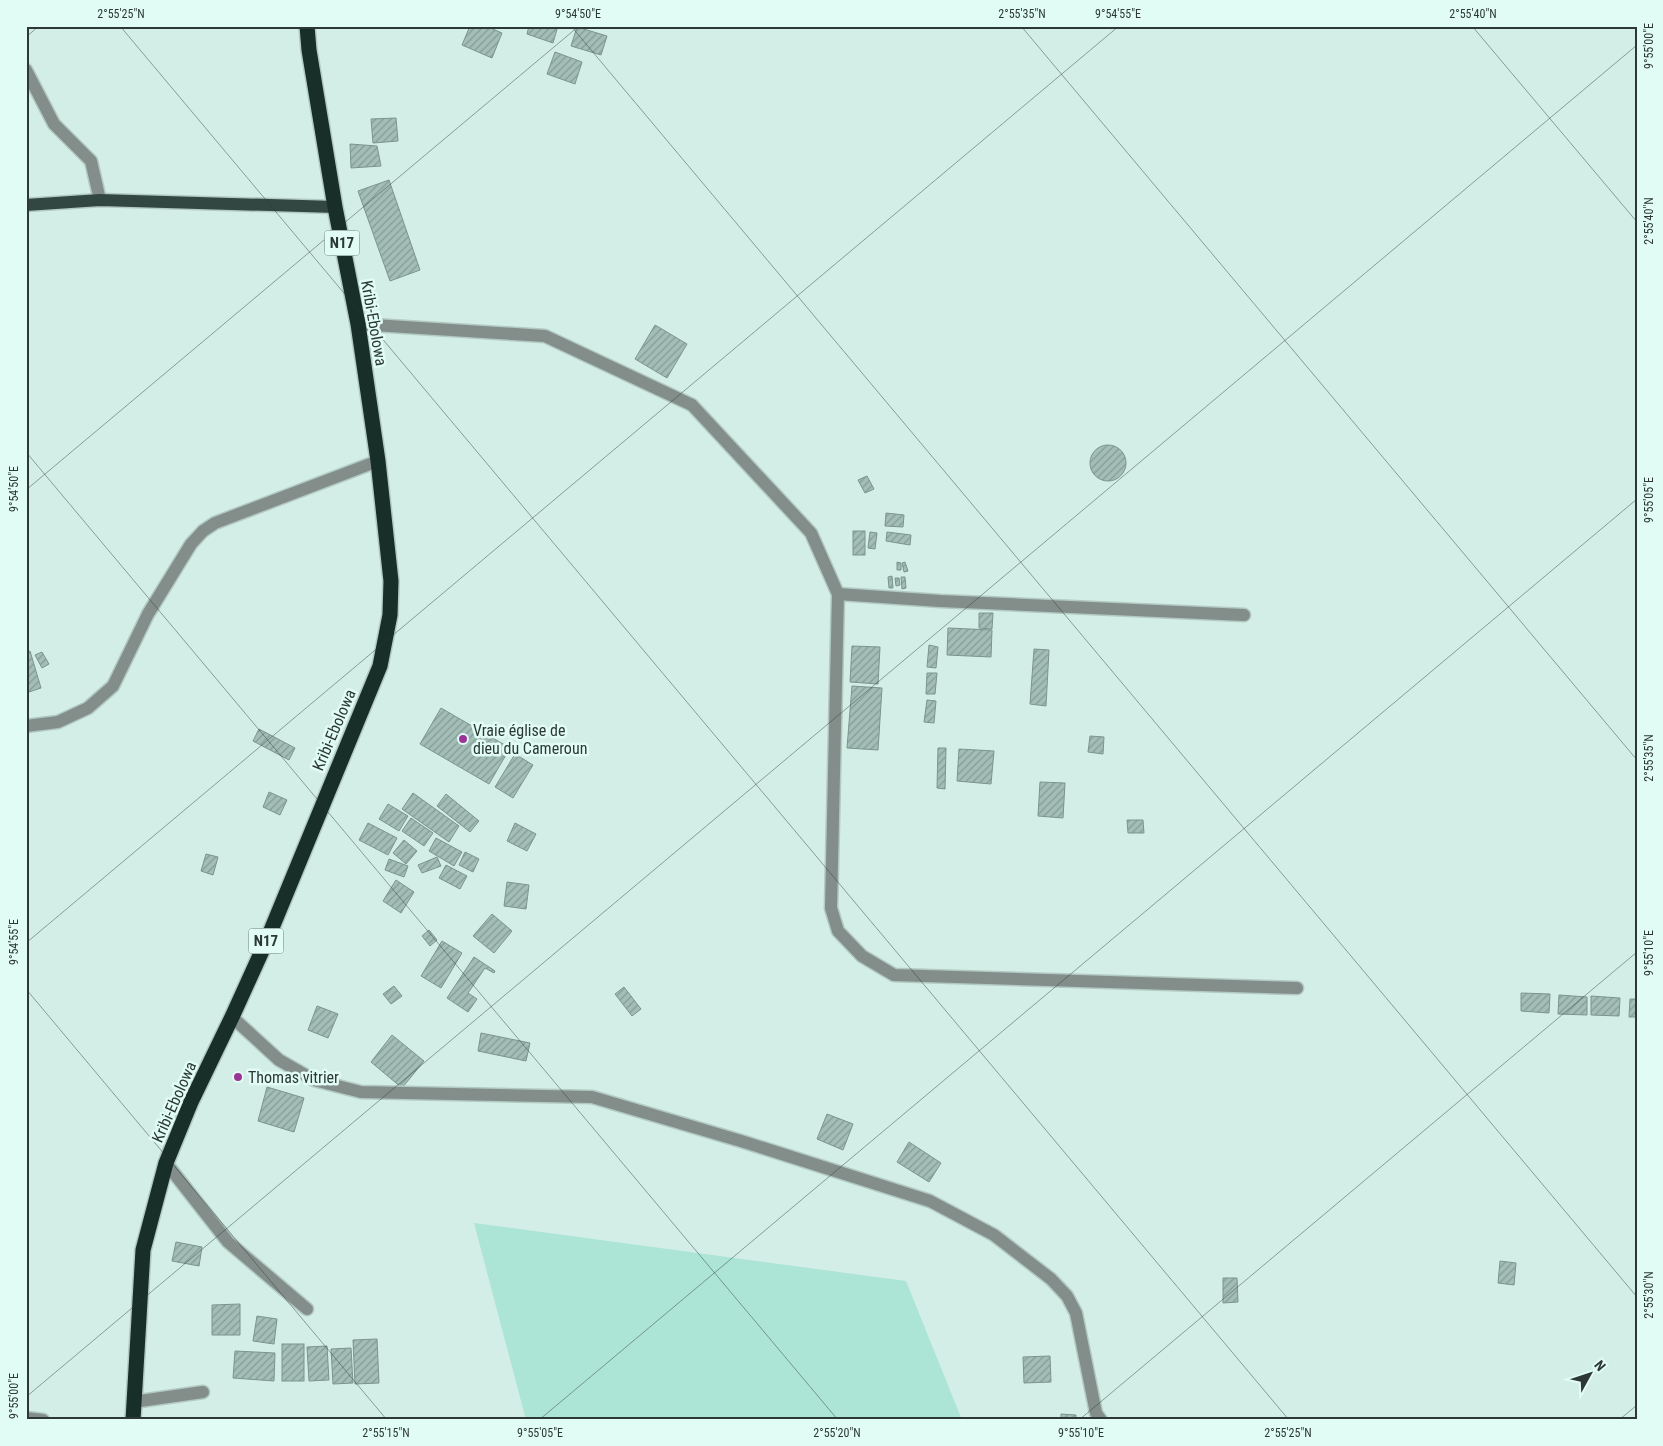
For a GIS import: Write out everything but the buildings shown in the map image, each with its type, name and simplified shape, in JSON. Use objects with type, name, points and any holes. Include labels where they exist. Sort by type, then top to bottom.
[{"type":"highway","name":"Kribi-Ebolowa","points":[[133,1420],[143,1250],[166,1162],[191,1102],[232,1017],[270,930],[380,666],[390,615],[391,581],[378,461],[358,324],[335,207],[309,50],[307,26]]},
{"type":"main road","points":[[26,205],[100,200],[335,207]]},
{"type":"street","points":[[26,70],[54,124],[91,161],[100,200]]},
{"type":"street","points":[[358,324],[545,336],[692,405],[811,533],[838,594],[831,908],[838,931],[862,956],[894,975],[1297,988]]},
{"type":"street","points":[[26,726],[58,722],[88,708],[113,686],[148,614],[191,544],[203,531],[215,523],[378,461]]},
{"type":"street","points":[[838,594],[940,601],[1244,615]]},
{"type":"street","points":[[232,1017],[279,1060],[314,1080],[361,1092],[592,1097],[741,1141],[930,1201],[994,1234],[1051,1279],[1067,1296],[1076,1313],[1096,1413],[1101,1420]]},
{"type":"street","points":[[166,1162],[228,1242],[307,1308]]},
{"type":"street","points":[[133,1402],[203,1392]]},
{"type":"street","points":[[26,1418],[43,1420]]},
{"type":"green space","points":[[474,1223],[906,1281],[962,1420],[526,1420]]},
{"type":"place","name":"Vraie église de dieu du Cameroun","points":[[463,739]]},
{"type":"place","name":"Thomas vitrier","points":[[238,1077]]}]
